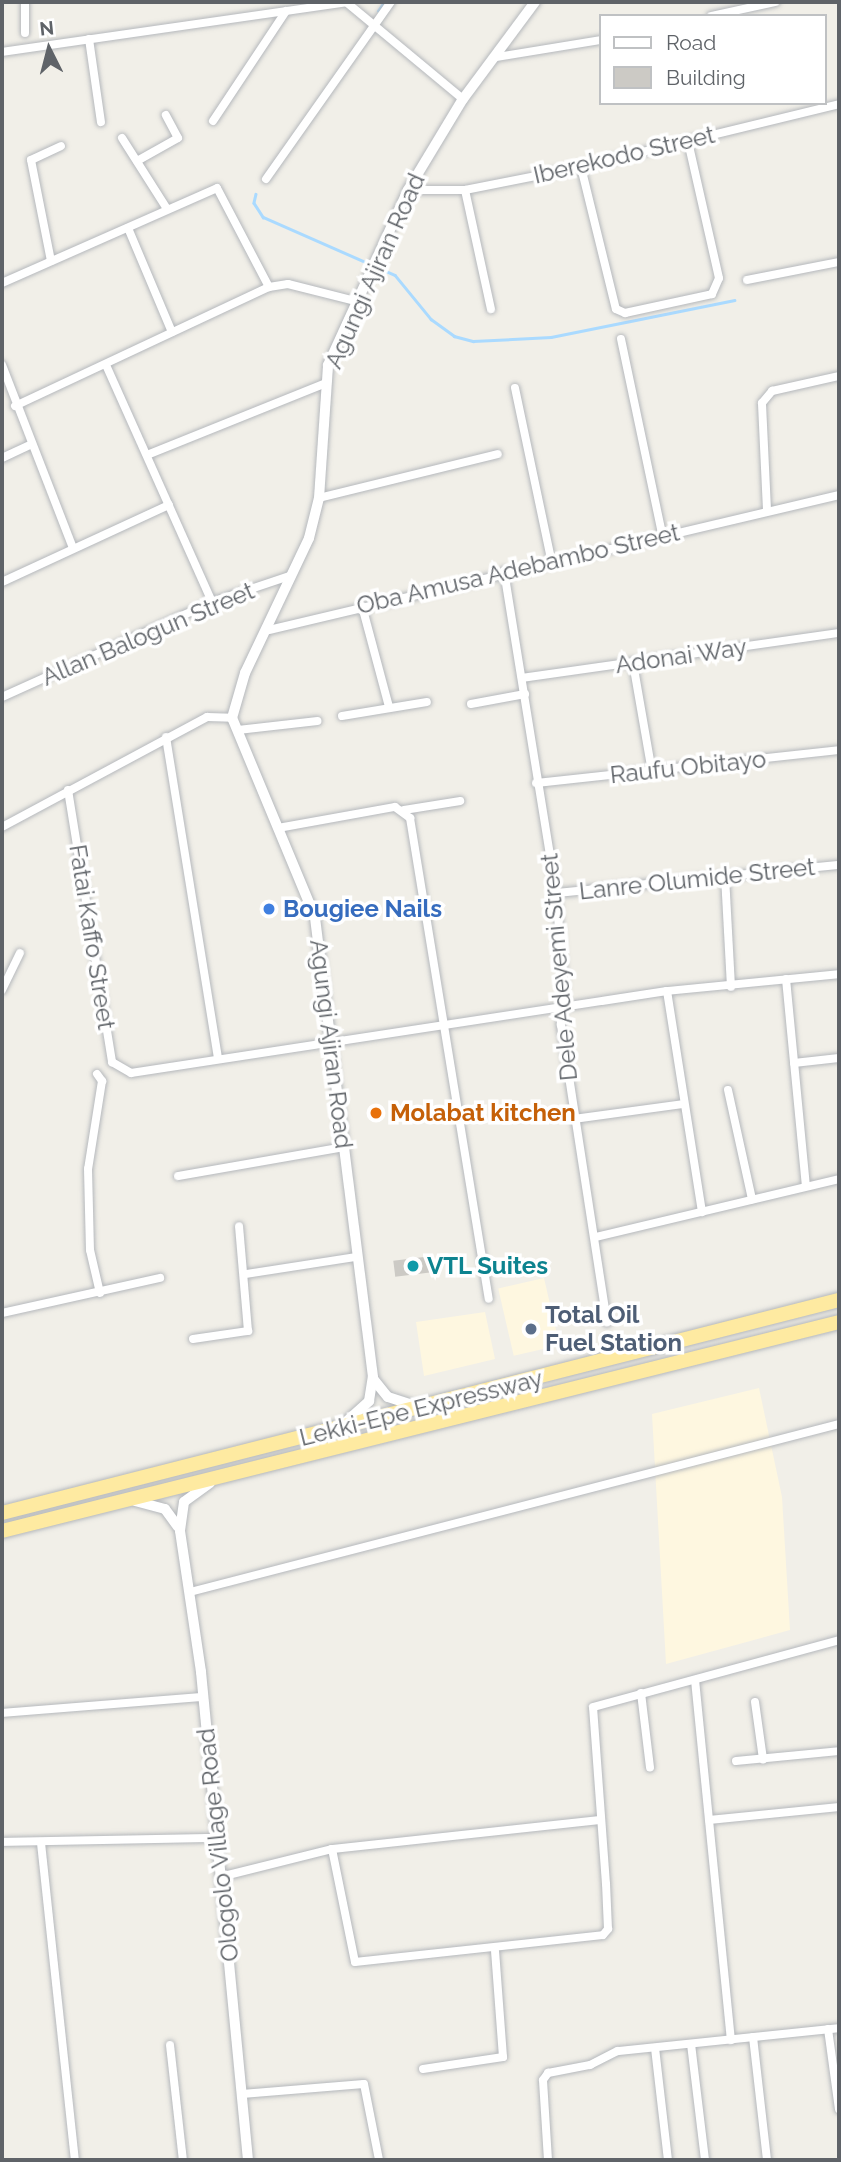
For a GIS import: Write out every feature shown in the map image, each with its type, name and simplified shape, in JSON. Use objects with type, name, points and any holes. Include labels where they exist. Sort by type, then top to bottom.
[{"type":"highway","name":"Lekki-Epe Expressway","points":[[2,1513],[839,1300]]},
{"type":"highway","name":"Lekki-Epe Expressway","points":[[2,1531],[839,1322]]},
{"type":"street","points":[[25,2],[25,33]]},
{"type":"street","points":[[2,52],[346,2],[463,99]]},
{"type":"street","points":[[267,179],[391,2]]},
{"type":"street","name":"Agungi Ajiran Road","points":[[373,1377],[315,917],[232,718],[245,673],[295,574],[319,498],[328,365],[380,262],[408,190],[463,99],[497,57],[535,2]]},
{"type":"street","points":[[720,14],[776,2]]},
{"type":"street","points":[[213,121],[286,12]]},
{"type":"street","points":[[89,39],[101,122]]},
{"type":"street","points":[[497,57],[600,40]]},
{"type":"street","name":"Iberekodo Street","points":[[408,190],[466,190],[581,167],[839,104]]},
{"type":"street","points":[[137,161],[178,138],[166,115]]},
{"type":"street","points":[[122,138],[167,209]]},
{"type":"street","points":[[581,167],[616,309],[625,313],[712,294],[719,278],[688,141]]},
{"type":"street","points":[[51,261],[31,160],[61,146]]},
{"type":"street","points":[[2,283],[220,188],[269,287]]},
{"type":"street","points":[[466,190],[491,309]]},
{"type":"street","points":[[128,228],[172,332]]},
{"type":"street","points":[[747,280],[839,265]]},
{"type":"street","points":[[15,406],[269,287],[288,284],[359,302]]},
{"type":"street","points":[[621,339],[662,534]]},
{"type":"street","points":[[2,365],[30,445],[73,548]]},
{"type":"street","points":[[106,365],[212,601]]},
{"type":"street","points":[[767,510],[762,403],[772,391],[839,376]]},
{"type":"street","points":[[147,456],[326,383]]},
{"type":"street","points":[[515,388],[551,559]]},
{"type":"street","points":[[2,458],[30,445]]},
{"type":"street","points":[[319,498],[498,454]]},
{"type":"street","name":"Oba Amusa Adebambo Street","points":[[269,630],[551,559],[839,495]]},
{"type":"street","points":[[2,582],[169,505]]},
{"type":"street","name":"Dele Adeyemi Street","points":[[504,571],[525,694],[536,783],[556,893],[564,987],[560,1006],[607,1322]]},
{"type":"street","name":"Allan Balogun Street","points":[[2,697],[212,601],[295,574]]},
{"type":"street","points":[[362,606],[389,706]]},
{"type":"street","name":"Adonai Way","points":[[522,678],[839,633]]},
{"type":"street","points":[[633,663],[652,772]]},
{"type":"street","points":[[471,704],[525,694]]},
{"type":"street","points":[[342,716],[389,706],[427,702]]},
{"type":"street","points":[[2,827],[166,737],[213,715],[232,718]]},
{"type":"street","points":[[237,730],[317,721]]},
{"type":"street","points":[[166,737],[218,1059],[330,1045],[667,990],[731,987],[839,974]]},
{"type":"street","name":"Raufu Obitayo","points":[[536,783],[839,750]]},
{"type":"street","name":"Fatai Kaffo Street","points":[[68,790],[112,1062],[131,1073],[218,1059]]},
{"type":"street","points":[[278,828],[460,801]]},
{"type":"street","points":[[404,810],[410,818],[489,1299]]},
{"type":"street","name":"Lanre Olumide Street","points":[[556,893],[839,865]]},
{"type":"street","points":[[725,876],[731,987]]},
{"type":"street","points":[[2,990],[20,953]]},
{"type":"street","points":[[786,979],[806,1186]]},
{"type":"street","points":[[667,990],[702,1212]]},
{"type":"street","points":[[794,1063],[839,1058]]},
{"type":"street","points":[[97,1074],[102,1080],[88,1169],[90,1250],[100,1293]]},
{"type":"street","points":[[728,1090],[752,1199]]},
{"type":"street","points":[[575,1119],[684,1104]]},
{"type":"street","points":[[178,1176],[344,1147]]},
{"type":"street","points":[[596,1237],[839,1180]]},
{"type":"street","points":[[192,1339],[248,1331],[246,1275],[239,1226]]},
{"type":"street","points":[[246,1275],[356,1257]]},
{"type":"street","points":[[2,1313],[160,1278]]},
{"type":"street","points":[[373,1377],[388,1397],[420,1406]]},
{"type":"street","points":[[328,1432],[362,1410],[373,1393],[373,1377]]},
{"type":"street","points":[[190,1592],[839,1424]]},
{"type":"street","points":[[180,1531],[181,1510],[190,1496],[232,1472]]},
{"type":"street","points":[[113,1502],[158,1505],[180,1531]]},
{"type":"street","name":"Ologolo Village Road","points":[[180,1531],[203,1697],[248,2160]]},
{"type":"street","points":[[332,1849],[355,1962],[495,1951],[594,1939],[608,1929],[593,1707],[839,1640]]},
{"type":"street","points":[[695,1680],[731,2040]]},
{"type":"street","points":[[641,1693],[650,1767]]},
{"type":"street","points":[[2,1713],[203,1697]]},
{"type":"street","points":[[755,1702],[763,1759]]},
{"type":"street","points":[[736,1761],[839,1751]]},
{"type":"street","points":[[709,1821],[839,1807]]},
{"type":"street","points":[[220,1877],[332,1849],[600,1819]]},
{"type":"street","points":[[2,1842],[217,1838]]},
{"type":"street","points":[[41,1843],[75,2160]]},
{"type":"street","points":[[423,2069],[503,2057],[495,1951]]},
{"type":"street","points":[[548,2160],[545,2075],[590,2065],[618,2051],[839,2028]]},
{"type":"street","points":[[828,2029],[839,2109]]},
{"type":"street","points":[[753,2036],[767,2160]]},
{"type":"street","points":[[691,2044],[705,2160]]},
{"type":"street","points":[[170,2045],[183,2160]]},
{"type":"street","points":[[655,2048],[668,2160]]},
{"type":"street","points":[[242,2094],[364,2084],[379,2160]]},
{"type":"shaded area","name":"Total Oil Fuel Station","points":[[544,1278],[560,1345],[514,1356],[498,1289]]},
{"type":"shaded area","points":[[485,1312],[495,1359],[424,1376],[416,1322]]},
{"type":"shaded area","points":[[759,1388],[782,1497],[790,1630],[666,1664],[652,1414]]},
{"type":"building","name":"VTL Suites","points":[[432,1256],[434,1272],[395,1277],[393,1261]]},
{"type":"waterway","points":[[378,11],[384,2]]},
{"type":"waterway","points":[[256,194],[254,203],[263,217],[395,275],[431,319],[454,336],[473,341],[551,337],[734,300]]},
{"type":"place","name":"Bougiee Nails","points":[[269,909]]},
{"type":"place","name":"Molabat kitchen","points":[[376,1113]]},
{"type":"place","name":"VTL Suites","points":[[413,1266]]},
{"type":"place","name":"Total Oil Fuel Station","points":[[531,1329]]}]
